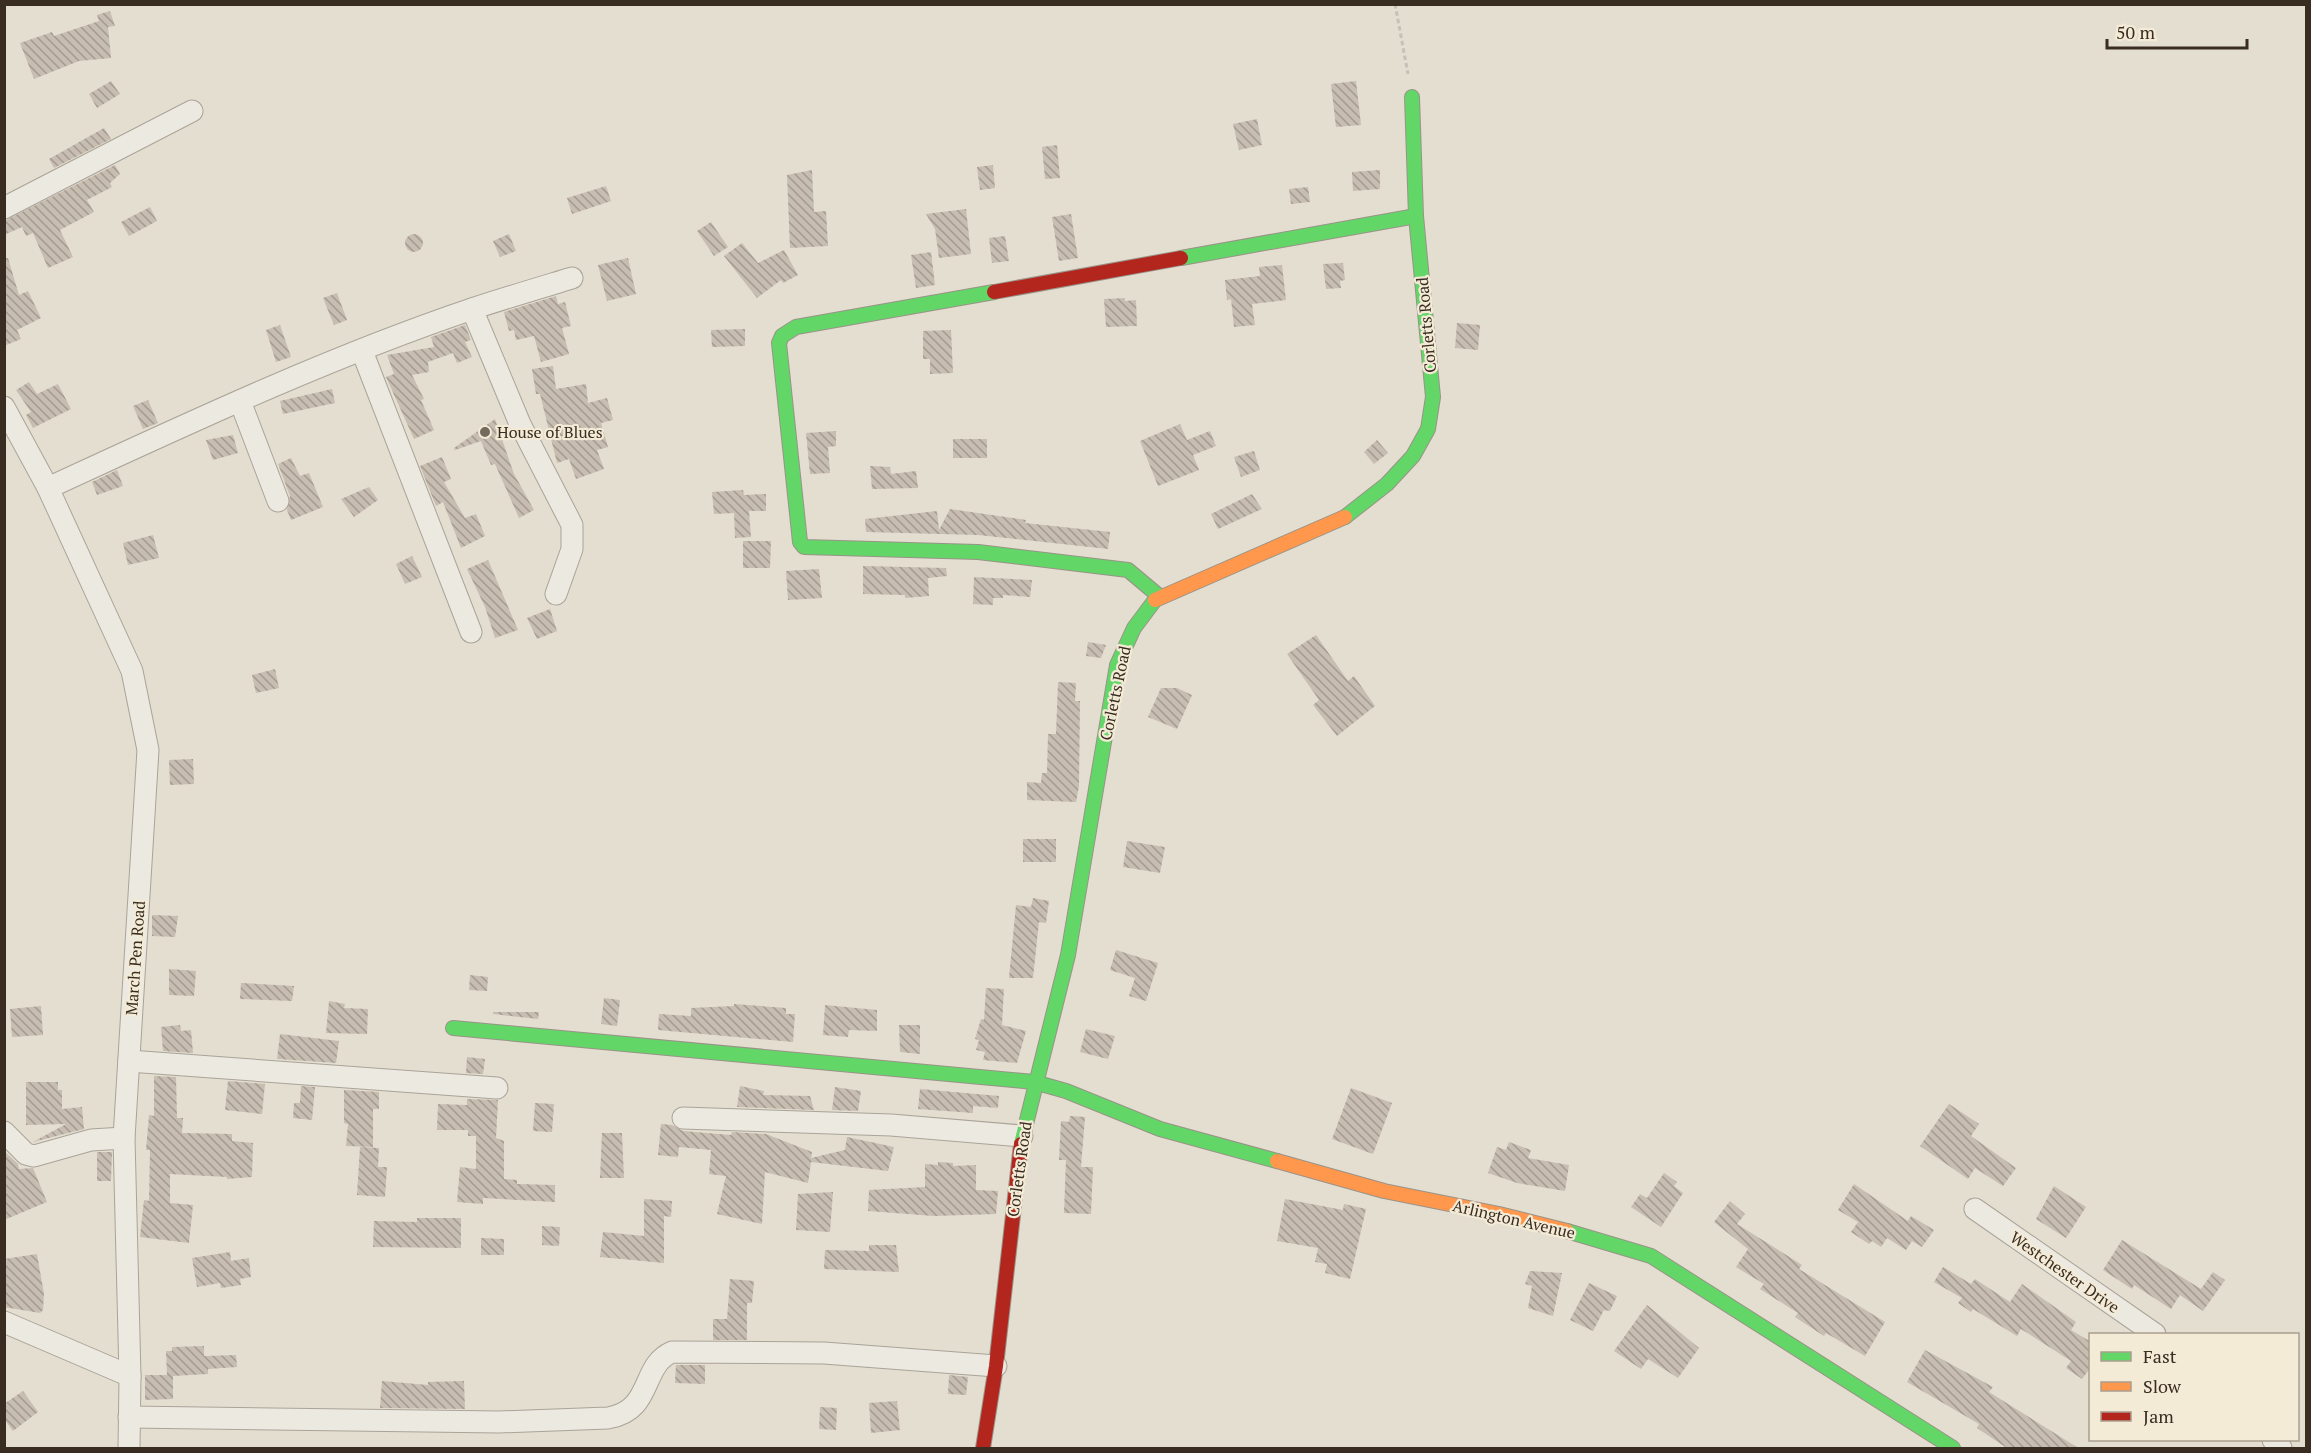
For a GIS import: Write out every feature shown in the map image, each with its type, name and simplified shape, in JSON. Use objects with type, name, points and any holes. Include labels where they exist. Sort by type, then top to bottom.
[{"type":"street","name":"Corletts Road","points":[[984,1449],[996,1366],[1022,1136],[1068,955],[1117,665],[1128,633],[1142,612],[1159,596],[1347,516],[1388,484],[1413,456],[1428,429],[1433,397],[1416,216],[1412,97]]},
{"type":"street","points":[[4,208],[192,111]]},
{"type":"street","points":[[1159,596],[1128,570],[978,552],[804,547],[800,542],[778,343],[782,336],[796,327],[1416,216]]},
{"type":"street","points":[[48,488],[240,401],[362,351],[472,309],[572,278]]},
{"type":"street","points":[[472,309],[520,424],[572,525],[572,549],[556,594]]},
{"type":"street","points":[[362,351],[471,632]]},
{"type":"street","points":[[240,401],[278,501]]},
{"type":"street","name":"March Pen Road","points":[[4,407],[48,488],[132,671],[148,750],[124,1138],[130,1376],[129,1449]]},
{"type":"street","name":"Arlington Avenue","points":[[453,1028],[1034,1082],[1066,1091],[1160,1129],[1384,1191],[1499,1214],[1602,1240],[1651,1256],[1953,1449]]},
{"type":"street","points":[[129,1061],[497,1088]]},
{"type":"street","points":[[683,1118],[891,1125],[1022,1136]]},
{"type":"street","points":[[4,1132],[26,1154],[34,1156],[91,1140],[124,1138]]},
{"type":"street","name":"Westchester Drive","points":[[1975,1209],[2152,1333]]},
{"type":"street","points":[[4,1322],[130,1376]]},
{"type":"street","points":[[129,1417],[499,1422],[608,1418],[623,1415],[636,1405],[662,1356],[672,1352],[824,1353],[996,1366]]},
{"type":"path","points":[[1395,4],[1412,97]]},
{"type":"building","points":[[110,11],[115,26],[108,27],[111,58],[79,61],[34,79],[20,43],[52,32],[54,36],[99,21],[97,15]]},
{"type":"building","points":[[111,81],[120,94],[97,108],[89,94]]},
{"type":"building","points":[[1356,81],[1361,125],[1336,127],[1331,84]]},
{"type":"building","points":[[1257,119],[1262,145],[1239,150],[1233,124]]},
{"type":"building","points":[[104,128],[111,139],[54,168],[49,159]]},
{"type":"building","points":[[1057,145],[1060,178],[1045,179],[1042,147]]},
{"type":"building","points":[[115,165],[120,174],[110,183],[112,187],[87,200],[94,212],[60,230],[73,257],[48,268],[33,233],[26,236],[22,227],[4,235],[4,221]]},
{"type":"building","points":[[993,165],[995,188],[980,190],[977,167]]},
{"type":"building","points":[[812,170],[814,212],[826,211],[828,246],[790,248],[787,175]]},
{"type":"building","points":[[1380,170],[1380,189],[1353,191],[1352,172]]},
{"type":"building","points":[[606,186],[611,201],[572,214],[567,198]]},
{"type":"building","points":[[1308,187],[1310,202],[1291,204],[1289,189]]},
{"type":"building","points":[[150,207],[157,221],[129,236],[121,222]]},
{"type":"building","points":[[966,209],[971,254],[939,258],[935,229],[926,214]]},
{"type":"building","points":[[1071,214],[1078,258],[1059,261],[1052,217]]},
{"type":"building","points":[[711,222],[728,247],[714,256],[697,231]]},
{"type":"building","points":[[414,234],[420,237],[423,243],[420,249],[414,252],[408,249],[405,243],[408,237]]},
{"type":"building","points":[[509,234],[516,251],[500,257],[493,241]]},
{"type":"building","points":[[1005,236],[1009,261],[992,263],[989,238]]},
{"type":"building","points":[[742,243],[758,263],[784,250],[798,275],[783,283],[781,280],[757,298],[724,256]]},
{"type":"building","points":[[931,252],[935,285],[916,288],[911,255]]},
{"type":"building","points":[[4,258],[8,258],[19,295],[28,291],[41,318],[17,330],[21,339],[4,346]]},
{"type":"building","points":[[628,258],[636,294],[607,301],[598,265]]},
{"type":"building","points":[[1343,263],[1345,280],[1340,281],[1341,288],[1326,289],[1323,264]]},
{"type":"building","points":[[1282,265],[1286,300],[1252,304],[1255,325],[1234,327],[1231,299],[1227,300],[1225,280],[1260,276],[1259,267]]},
{"type":"building","points":[[337,293],[347,320],[334,325],[323,298]]},
{"type":"building","points":[[556,296],[558,304],[565,302],[571,326],[562,328],[569,354],[541,362],[534,336],[516,340],[514,330],[509,331],[504,312]]},
{"type":"building","points":[[1125,298],[1125,301],[1136,300],[1137,326],[1106,327],[1104,299]]},
{"type":"building","points":[[1457,323],[1480,325],[1478,350],[1455,348]]},
{"type":"building","points":[[280,325],[291,357],[276,362],[266,330]]},
{"type":"building","points":[[465,325],[471,340],[465,342],[472,357],[457,363],[453,353],[428,362],[429,372],[412,375],[424,399],[421,400],[434,430],[414,439],[386,377],[394,374],[387,355],[434,347],[431,337]]},
{"type":"building","points":[[745,329],[745,346],[712,347],[711,330]]},
{"type":"building","points":[[951,330],[953,373],[930,374],[930,359],[923,359],[923,331]]},
{"type":"building","points":[[553,366],[556,389],[586,384],[588,403],[607,398],[613,420],[601,423],[608,447],[597,450],[604,469],[576,479],[569,459],[557,463],[540,394],[536,394],[532,369]]},
{"type":"building","points":[[29,382],[37,394],[58,384],[71,409],[33,428],[26,415],[31,412],[16,390]]},
{"type":"building","points":[[332,389],[335,403],[283,414],[280,401]]},
{"type":"building","points":[[148,400],[158,423],[143,429],[133,406]]},
{"type":"building","points":[[495,419],[514,474],[534,510],[519,518],[495,464],[491,465],[481,441],[455,450],[454,448]]},
{"type":"building","points":[[1180,424],[1187,440],[1210,431],[1216,446],[1193,455],[1199,470],[1158,486],[1140,441]]},
{"type":"building","points":[[836,431],[836,446],[828,447],[830,473],[810,474],[806,433]]},
{"type":"building","points":[[233,435],[238,453],[213,460],[206,440]]},
{"type":"building","points":[[953,439],[987,439],[987,458],[953,458]]},
{"type":"building","points":[[1377,440],[1388,453],[1374,464],[1364,452]]},
{"type":"building","points":[[1254,451],[1260,470],[1241,477],[1234,457]]},
{"type":"building","points":[[442,457],[451,479],[444,482],[465,518],[476,514],[485,536],[461,548],[443,502],[436,506],[420,466]]},
{"type":"building","points":[[291,458],[300,476],[309,473],[323,507],[291,520],[287,510],[290,496],[278,464]]},
{"type":"building","points":[[870,466],[890,467],[891,474],[916,471],[918,488],[872,489]]},
{"type":"building","points":[[117,470],[123,486],[97,495],[92,482]]},
{"type":"building","points":[[369,487],[378,500],[354,517],[341,499]]},
{"type":"building","points":[[743,490],[744,495],[766,494],[766,511],[749,511],[751,537],[735,538],[734,513],[714,514],[712,492]]},
{"type":"building","points":[[1252,494],[1262,509],[1218,529],[1211,514]]},
{"type":"building","points":[[950,509],[1026,520],[1025,523],[1110,532],[1108,549],[978,535],[866,532],[865,519],[937,511],[939,530]]},
{"type":"building","points":[[153,535],[159,558],[128,565],[123,543]]},
{"type":"building","points":[[743,541],[771,541],[770,568],[743,568]]},
{"type":"building","points":[[412,556],[422,577],[405,584],[396,564]]},
{"type":"building","points":[[488,560],[518,630],[495,638],[485,607],[467,569]]},
{"type":"building","points":[[863,566],[946,568],[947,576],[928,578],[929,596],[905,598],[905,595],[863,594]]},
{"type":"building","points":[[819,569],[822,598],[788,600],[786,571]]},
{"type":"building","points":[[974,577],[1032,580],[1030,597],[1003,595],[1003,598],[993,598],[993,605],[973,604]]},
{"type":"building","points":[[550,609],[557,631],[537,639],[527,618]]},
{"type":"building","points":[[1316,635],[1348,681],[1354,676],[1375,706],[1337,736],[1313,705],[1319,700],[1287,654]]},
{"type":"building","points":[[1088,642],[1106,645],[1101,658],[1086,656]]},
{"type":"building","points":[[275,669],[279,688],[256,693],[252,675]]},
{"type":"building","points":[[1058,682],[1076,683],[1075,701],[1080,701],[1079,786],[1076,802],[1027,800],[1027,782],[1041,783],[1042,773],[1047,773],[1048,734],[1056,734]]},
{"type":"building","points":[[1161,688],[1177,688],[1192,695],[1177,729],[1148,717]]},
{"type":"building","points":[[193,759],[194,784],[170,785],[169,760]]},
{"type":"building","points":[[1023,839],[1056,839],[1056,862],[1023,862]]},
{"type":"building","points":[[1127,841],[1165,847],[1160,873],[1123,867]]},
{"type":"building","points":[[1033,898],[1049,901],[1046,923],[1039,922],[1033,978],[1009,978],[1016,905],[1031,907]]},
{"type":"building","points":[[152,915],[178,916],[175,937],[152,936]]},
{"type":"building","points":[[1116,950],[1158,963],[1146,1001],[1129,996],[1135,978],[1110,970]]},
{"type":"building","points":[[169,969],[196,971],[194,996],[169,995]]},
{"type":"building","points":[[470,975],[488,977],[487,991],[469,990]]},
{"type":"building","points":[[241,983],[294,986],[292,1001],[240,999]]},
{"type":"building","points":[[986,988],[1004,989],[1002,1025],[1026,1031],[1017,1063],[983,1060],[985,1052],[976,1050],[979,1040],[975,1039],[981,1019],[984,1020]]},
{"type":"building","points":[[604,998],[620,1000],[617,1026],[601,1024]]},
{"type":"building","points":[[329,1001],[345,1004],[344,1008],[368,1009],[367,1034],[326,1033]]},
{"type":"building","points":[[734,1004],[786,1008],[786,1014],[795,1014],[793,1042],[658,1030],[659,1014],[691,1016],[691,1008],[734,1006]]},
{"type":"building","points":[[825,1005],[877,1010],[877,1031],[849,1030],[848,1037],[823,1035]]},
{"type":"building","points":[[41,1006],[43,1035],[12,1037],[10,1009]]},
{"type":"building","points":[[493,1012],[539,1012],[538,1019],[493,1014]]},
{"type":"building","points":[[180,1025],[181,1031],[191,1030],[193,1053],[163,1051],[161,1027]]},
{"type":"building","points":[[899,1025],[920,1025],[920,1054],[900,1052]]},
{"type":"building","points":[[1086,1029],[1115,1036],[1108,1059],[1080,1052]]},
{"type":"building","points":[[280,1034],[339,1041],[336,1063],[277,1059]]},
{"type":"building","points":[[467,1057],[485,1059],[483,1074],[466,1073]]},
{"type":"building","points":[[154,1076],[176,1077],[177,1118],[183,1118],[182,1133],[232,1134],[232,1141],[253,1143],[252,1177],[227,1179],[227,1177],[170,1174],[170,1203],[193,1205],[189,1243],[140,1237],[144,1200],[149,1201],[150,1150],[146,1150],[149,1115],[154,1116]]},
{"type":"building","points":[[228,1081],[265,1084],[262,1114],[225,1110]]},
{"type":"building","points":[[26,1082],[58,1082],[58,1090],[62,1090],[62,1109],[82,1107],[84,1129],[33,1142],[66,1124],[26,1125]]},
{"type":"building","points":[[301,1086],[315,1087],[312,1120],[293,1118],[294,1103],[300,1103]]},
{"type":"building","points":[[740,1086],[764,1091],[763,1095],[810,1096],[814,1110],[737,1107]]},
{"type":"building","points":[[835,1087],[861,1091],[858,1111],[832,1110]]},
{"type":"building","points":[[1351,1088],[1392,1103],[1373,1154],[1332,1139]]},
{"type":"building","points":[[920,1089],[999,1096],[998,1108],[973,1106],[973,1113],[918,1109]]},
{"type":"building","points":[[344,1090],[379,1092],[379,1109],[373,1109],[373,1147],[346,1146],[348,1124],[344,1123]]},
{"type":"building","points":[[467,1099],[498,1100],[496,1138],[504,1141],[504,1179],[517,1180],[517,1184],[555,1185],[555,1202],[483,1198],[483,1204],[457,1202],[460,1167],[476,1169],[476,1136],[468,1136],[468,1130],[437,1130],[438,1104],[467,1105]]},
{"type":"building","points":[[535,1103],[554,1104],[552,1132],[533,1131]]},
{"type":"building","points":[[1949,1104],[1979,1124],[1971,1136],[2016,1168],[2003,1186],[1975,1168],[1968,1179],[1920,1146]]},
{"type":"building","points":[[1070,1116],[1085,1117],[1081,1167],[1093,1167],[1091,1214],[1064,1213],[1066,1160],[1059,1160],[1061,1121],[1069,1122]]},
{"type":"building","points":[[661,1124],[672,1125],[683,1131],[731,1135],[732,1132],[766,1134],[812,1152],[811,1158],[845,1150],[847,1137],[894,1147],[888,1171],[811,1162],[808,1183],[765,1172],[762,1224],[717,1214],[726,1176],[709,1174],[711,1150],[679,1147],[678,1157],[658,1155]]},
{"type":"building","points":[[602,1133],[622,1133],[624,1178],[600,1178]]},
{"type":"building","points":[[1509,1142],[1531,1150],[1528,1158],[1569,1165],[1565,1191],[1517,1183],[1488,1173],[1497,1147],[1506,1150]]},
{"type":"building","points":[[360,1147],[379,1148],[378,1167],[387,1167],[385,1197],[357,1195]]},
{"type":"building","points":[[4,1151],[18,1164],[19,1169],[33,1168],[47,1202],[4,1220]]},
{"type":"building","points":[[97,1152],[112,1152],[111,1181],[97,1181]]},
{"type":"building","points":[[938,1162],[953,1163],[953,1166],[976,1165],[976,1190],[998,1191],[996,1214],[934,1216],[868,1211],[869,1190],[925,1187],[925,1164],[938,1165]]},
{"type":"building","points":[[1664,1173],[1677,1182],[1674,1186],[1683,1193],[1661,1227],[1631,1207],[1640,1194],[1647,1198]]},
{"type":"building","points":[[1854,1184],[1908,1221],[1911,1216],[1934,1230],[1922,1247],[1912,1241],[1906,1250],[1887,1238],[1881,1247],[1872,1241],[1869,1244],[1851,1232],[1858,1222],[1838,1210]]},
{"type":"building","points":[[2054,1186],[2086,1207],[2066,1238],[2036,1219]]},
{"type":"building","points":[[833,1192],[830,1232],[796,1230],[798,1194]]},
{"type":"building","points":[[644,1199],[672,1201],[671,1217],[664,1216],[664,1263],[600,1257],[603,1232],[644,1236]]},
{"type":"building","points":[[1285,1199],[1343,1210],[1344,1204],[1366,1209],[1350,1279],[1325,1273],[1327,1264],[1315,1262],[1318,1248],[1277,1241]]},
{"type":"building","points":[[1730,1201],[1745,1214],[1737,1224],[1802,1265],[1799,1269],[1885,1322],[1865,1356],[1826,1333],[1824,1336],[1795,1317],[1798,1313],[1760,1289],[1764,1284],[1736,1267],[1748,1249],[1714,1222]]},
{"type":"building","points":[[417,1218],[461,1218],[461,1248],[373,1247],[374,1221],[417,1222]]},
{"type":"building","points":[[542,1226],[560,1227],[559,1246],[542,1245]]},
{"type":"building","points":[[481,1238],[504,1239],[504,1255],[481,1255]]},
{"type":"building","points":[[2122,1240],[2201,1289],[2213,1272],[2225,1280],[2203,1311],[2180,1295],[2171,1309],[2134,1285],[2132,1289],[2103,1270]]},
{"type":"building","points":[[869,1245],[896,1245],[899,1272],[824,1269],[825,1250],[869,1251]]},
{"type":"building","points":[[230,1252],[231,1261],[249,1258],[251,1277],[240,1279],[241,1285],[221,1288],[220,1283],[197,1287],[192,1258]]},
{"type":"building","points":[[37,1254],[44,1294],[43,1310],[40,1313],[4,1307],[4,1259]]},
{"type":"building","points":[[1943,1267],[1971,1284],[1975,1279],[2010,1302],[2022,1284],[2076,1322],[2071,1330],[2089,1341],[2089,1370],[2082,1379],[2066,1368],[2071,1361],[2021,1329],[2017,1336],[1973,1309],[1971,1312],[1958,1303],[1962,1298],[1934,1282]]},
{"type":"building","points":[[1530,1271],[1562,1273],[1553,1316],[1528,1308],[1532,1286],[1525,1284]]},
{"type":"building","points":[[730,1279],[754,1281],[752,1303],[747,1303],[747,1340],[713,1340],[713,1319],[727,1319]]},
{"type":"building","points":[[1589,1283],[1617,1296],[1610,1311],[1604,1310],[1593,1331],[1570,1320]]},
{"type":"building","points":[[1647,1305],[1699,1348],[1678,1378],[1648,1359],[1641,1369],[1614,1351]]},
{"type":"building","points":[[204,1346],[204,1356],[236,1355],[237,1367],[208,1369],[208,1374],[173,1376],[173,1399],[145,1400],[145,1375],[167,1375],[166,1351],[172,1351],[172,1347]]},
{"type":"building","points":[[1925,1350],[1993,1387],[1989,1392],[2080,1449],[2008,1449],[1977,1428],[1979,1424],[1907,1382]]},
{"type":"building","points":[[676,1365],[705,1365],[705,1384],[675,1383]]},
{"type":"building","points":[[949,1375],[968,1377],[966,1395],[948,1394]]},
{"type":"building","points":[[382,1381],[428,1385],[428,1382],[464,1381],[465,1409],[380,1408]]},
{"type":"building","points":[[23,1391],[38,1412],[13,1431],[4,1419],[4,1404]]},
{"type":"building","points":[[897,1401],[900,1430],[871,1433],[869,1403]]},
{"type":"building","points":[[820,1407],[837,1408],[836,1430],[819,1429]]},
{"type":"traffic: fast","points":[[1345,517],[1387,484],[1413,456],[1428,429],[1433,397],[1416,216],[1412,97]]},
{"type":"traffic: fast","points":[[1181,258],[1416,216]]},
{"type":"traffic: fast","points":[[994,292],[796,327],[782,336],[779,343],[800,542],[804,547],[978,552],[1128,570],[1159,596]]},
{"type":"traffic: fast","points":[[1021,1144],[1068,955],[1117,665],[1134,628],[1155,600]]},
{"type":"traffic: fast","points":[[453,1028],[1034,1082],[1066,1091],[1160,1129],[1277,1161]]},
{"type":"traffic: fast","points":[[1567,1231],[1651,1256],[1953,1448]]},
{"type":"traffic: slow","points":[[1155,600],[1345,517]]},
{"type":"traffic: slow","points":[[1277,1161],[1384,1191],[1499,1214],[1567,1231]]},
{"type":"traffic: jam","points":[[994,292],[1181,258]]},
{"type":"traffic: jam","points":[[983,1448],[996,1366],[1021,1144]]},
{"type":"place","name":"House of Blues","points":[[485,432]]}]
